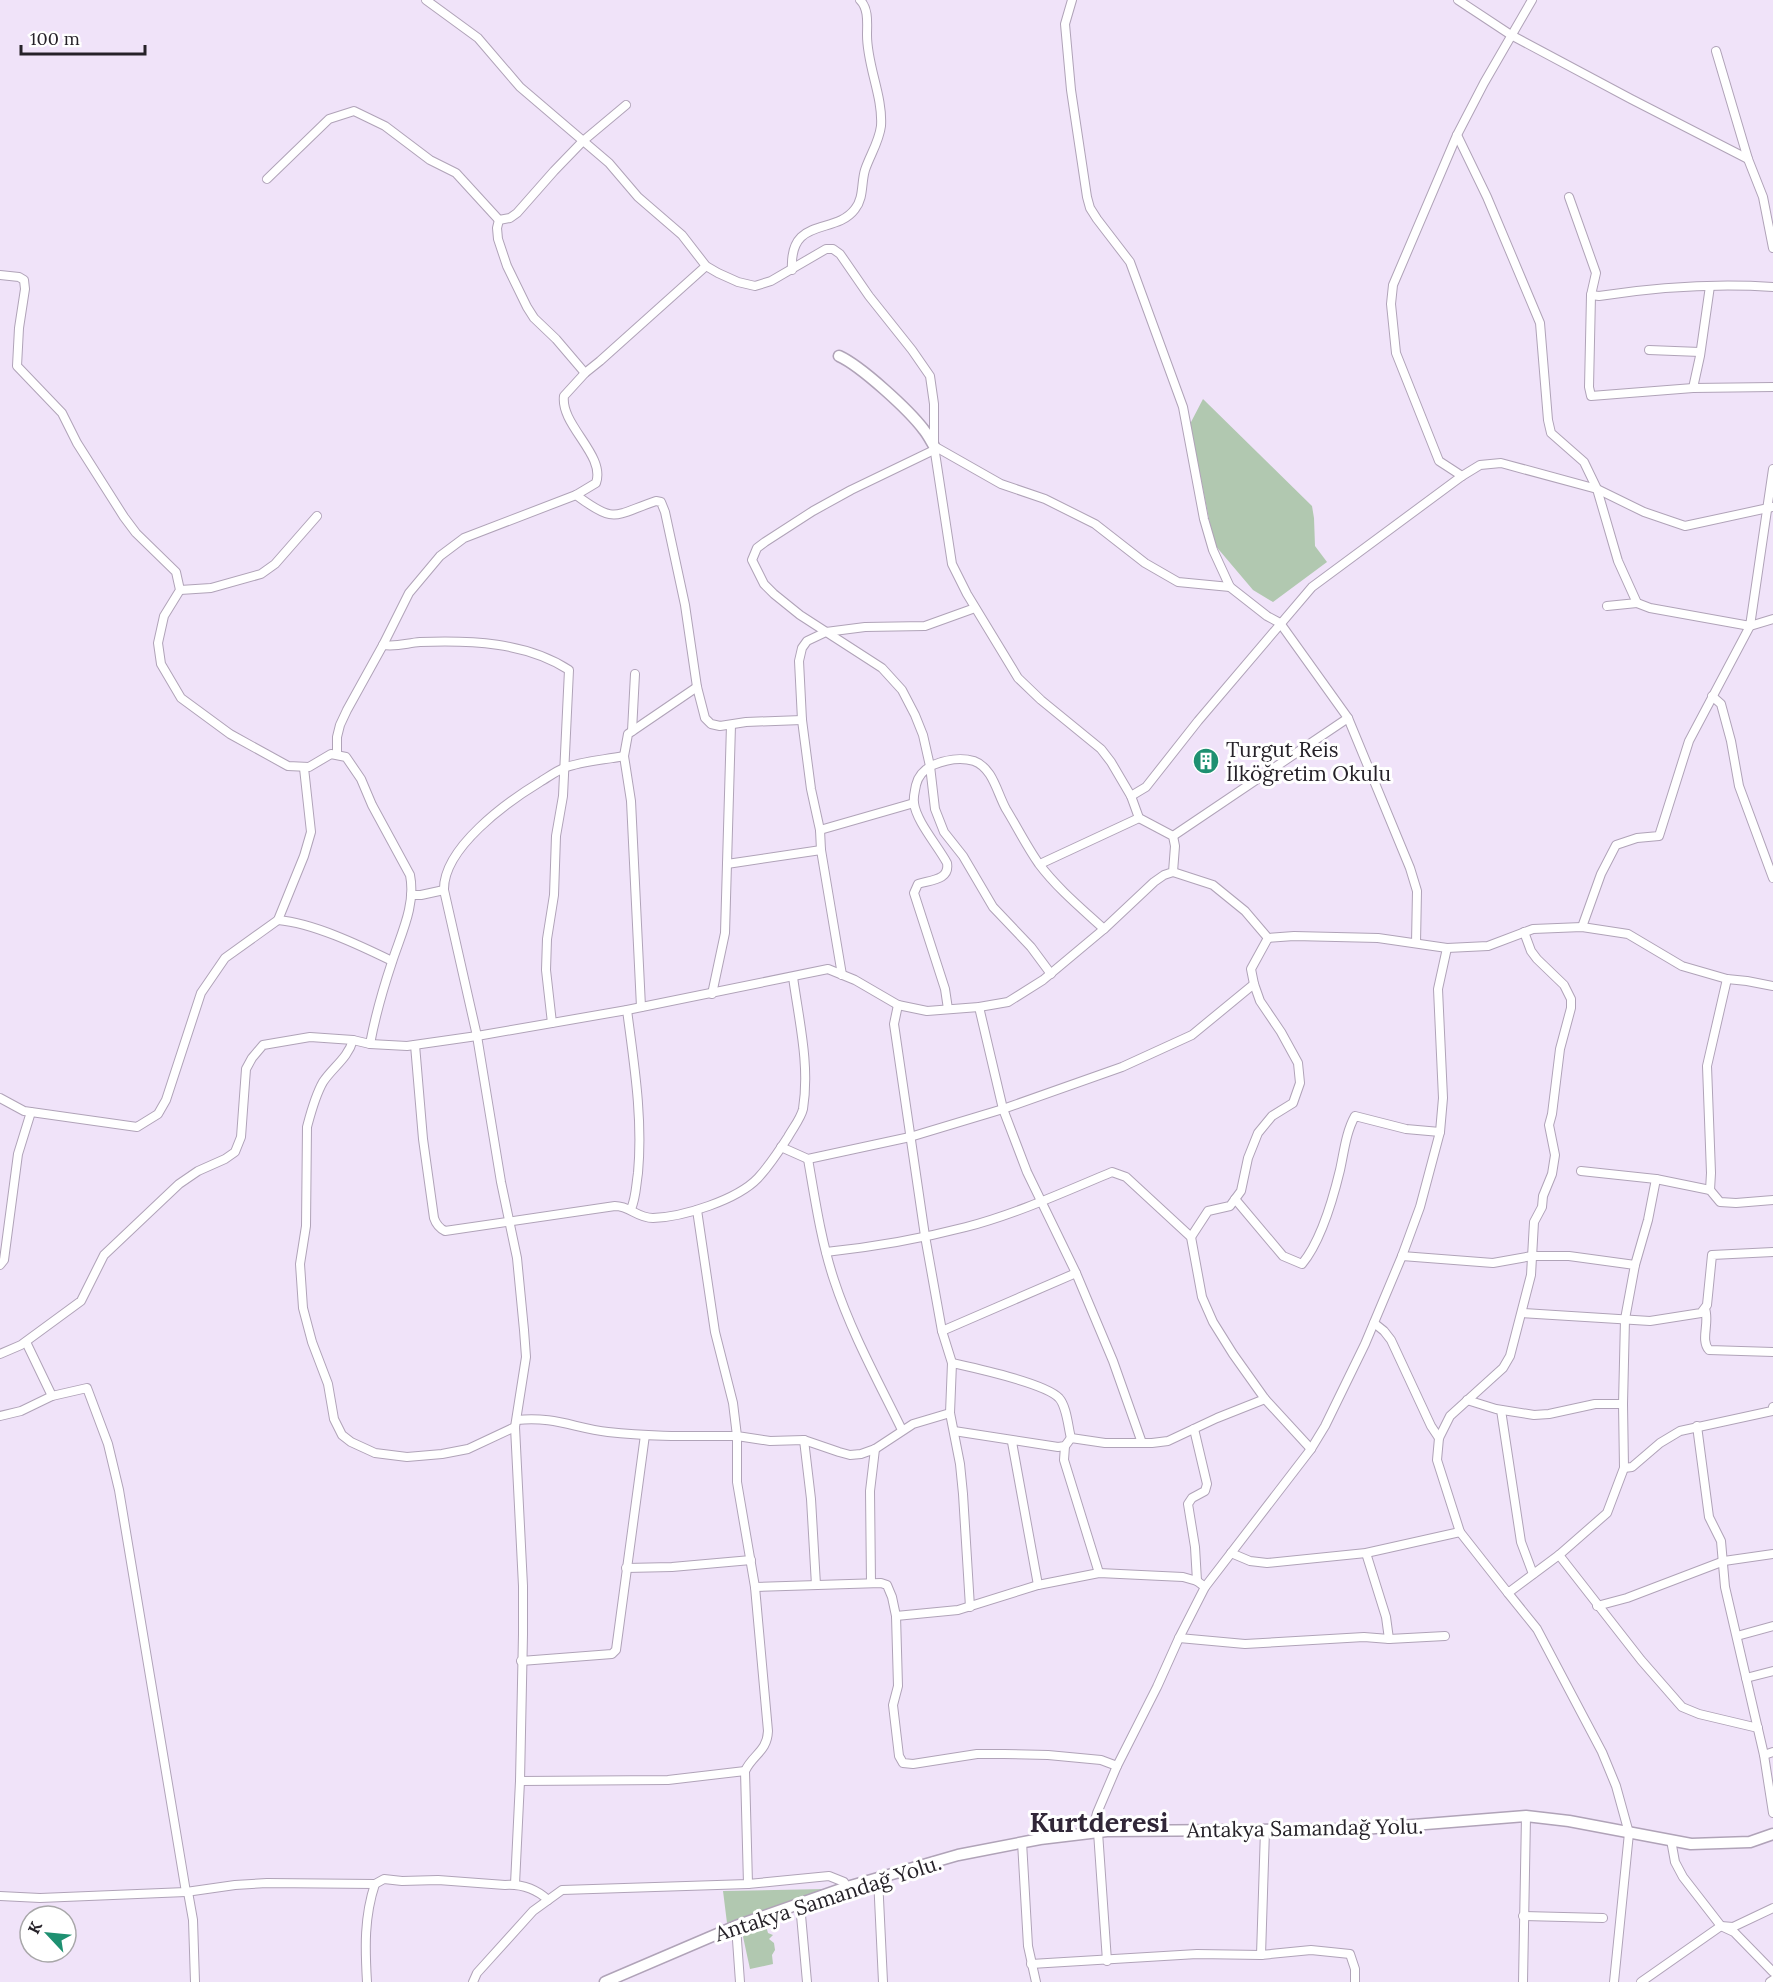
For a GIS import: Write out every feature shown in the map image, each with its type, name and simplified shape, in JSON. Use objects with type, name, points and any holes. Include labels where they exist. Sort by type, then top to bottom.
[{"type":"street","points":[[427,0],[478,38],[520,87],[609,163],[652,210],[669,222],[706,266],[728,278],[754,286],[771,281],[826,249],[833,249],[840,254],[930,376],[934,404],[934,448],[952,564],[975,608],[1018,678],[1101,749],[1131,796],[1139,818],[1173,836]]},
{"type":"street","points":[[792,270],[792,254],[803,234],[846,218],[854,212],[860,202],[865,169],[874,151],[880,128],[867,35],[868,25],[864,4],[860,0]]},
{"type":"street","points":[[1072,0],[1065,24],[1071,90],[1090,208],[1130,262],[1183,407],[1204,519],[1214,550],[1230,587],[1267,616],[1280,623],[1348,718],[1410,868],[1417,891],[1416,943]]},
{"type":"street","points":[[1458,0],[1511,35],[1748,159]]},
{"type":"street","points":[[1462,476],[1439,461],[1396,353],[1391,304],[1393,285],[1457,135],[1532,0]]},
{"type":"street","points":[[1716,51],[1748,159],[1763,197],[1773,248]]},
{"type":"street","points":[[499,220],[510,218],[517,213],[584,141],[626,105]]},
{"type":"street","points":[[267,179],[329,119],[354,111],[385,126],[430,160],[456,173],[499,220]]},
{"type":"street","points":[[1457,135],[1487,196],[1540,323],[1546,409],[1551,433],[1584,462],[1597,489],[1617,561],[1637,603]]},
{"type":"street","points":[[1569,197],[1596,273],[1591,295],[1588,387],[1591,396],[1693,388],[1773,387]]},
{"type":"street","points":[[499,220],[496,228],[498,239],[507,266],[527,306],[534,318],[556,339],[585,373]]},
{"type":"street","points":[[337,754],[340,725],[409,593],[447,549],[464,538],[576,495],[596,483],[598,475],[592,458],[564,410],[564,396],[585,373],[706,266]]},
{"type":"street","points":[[0,275],[19,277],[24,280],[17,366],[62,413],[77,443],[123,517],[176,572],[180,591],[164,616],[158,643],[161,664],[182,698],[230,734],[288,766],[304,768],[325,756],[343,755],[351,762],[362,779],[372,805],[410,875],[411,895],[406,918],[369,1044]]},
{"type":"street","points":[[1591,295],[1599,296],[1652,288],[1738,285],[1773,287]]},
{"type":"street","points":[[1693,388],[1710,286]]},
{"type":"street","points":[[1649,350],[1700,351]]},
{"type":"street","points":[[839,356],[867,375],[904,409],[924,429],[934,448],[1000,484],[1045,499],[1095,524],[1145,563],[1178,582],[1230,587]]},
{"type":"street","points":[[934,448],[813,511],[757,548],[752,560],[764,584],[785,604],[882,668],[907,697],[923,735],[930,766],[933,797],[944,832],[963,856],[993,907],[1031,948],[1051,974]]},
{"type":"street","points":[[1131,796],[1146,787],[1198,721],[1312,587],[1480,465],[1501,463],[1597,489],[1644,512],[1685,526],[1770,508]]},
{"type":"street","points":[[1582,927],[1601,874],[1616,845],[1637,838],[1659,836],[1689,741],[1750,626],[1770,508],[1773,469]]},
{"type":"street","points":[[576,495],[595,509],[614,516],[656,501],[661,502],[684,605],[697,687],[705,718],[711,724],[720,726],[802,720]]},
{"type":"street","points":[[180,591],[211,588],[261,573],[275,564],[317,516]]},
{"type":"street","points":[[1607,606],[1637,603],[1650,608],[1750,626],[1772,621]]},
{"type":"street","points":[[842,975],[821,850],[820,830],[810,789],[802,720],[799,654],[807,641],[826,632],[865,627],[925,626],[975,608]]},
{"type":"street","points":[[383,645],[398,647],[417,642],[443,642],[508,646],[557,662],[569,670],[563,796],[554,851],[553,909],[547,939],[546,970],[552,1023]]},
{"type":"street","points":[[632,731],[635,674]]},
{"type":"street","points":[[641,1007],[631,801],[624,756],[628,734],[697,687]]},
{"type":"street","points":[[1712,696],[1721,704],[1731,741],[1739,786],[1772,873]]},
{"type":"street","points":[[1173,836],[1348,718]]},
{"type":"street","points":[[712,994],[725,933],[731,725]]},
{"type":"street","points":[[515,1884],[520,1781],[523,1586],[516,1423],[526,1357],[521,1287],[513,1237],[508,1220],[477,1036],[444,890],[445,874],[448,867],[480,828],[514,798],[563,768],[624,756]]},
{"type":"street","points":[[948,1009],[942,979],[914,893],[918,884],[941,877],[947,874],[948,870],[947,863],[921,820],[914,803],[917,781],[930,766],[952,760],[967,760],[986,769],[1016,826],[1040,864],[1063,892],[1104,928]]},
{"type":"street","points":[[0,1098],[24,1111],[137,1127],[158,1114],[166,1100],[201,993],[225,958],[278,920],[304,856],[310,832],[304,768]]},
{"type":"street","points":[[820,830],[914,803]]},
{"type":"street","points":[[1040,864],[1139,818]]},
{"type":"street","points":[[1173,836],[1175,846],[1173,872]]},
{"type":"street","points":[[727,864],[821,850]]},
{"type":"street","points":[[0,1354],[26,1342],[81,1301],[104,1255],[179,1184],[198,1171],[235,1152],[241,1137],[246,1070],[263,1045],[310,1037],[353,1040],[369,1044],[415,1045],[627,1010],[828,969],[855,980],[898,1005],[927,1011],[1008,1002],[1051,974],[1154,882],[1173,872],[1213,885],[1245,911],[1268,938]]},
{"type":"street","points":[[411,895],[444,890]]},
{"type":"street","points":[[278,920],[292,921],[343,939],[392,961]]},
{"type":"street","points":[[1268,938],[1294,936],[1378,938],[1447,948],[1488,946],[1533,929],[1582,927],[1628,934],[1682,966],[1727,979],[1773,986]]},
{"type":"street","points":[[1524,932],[1531,951],[1564,985],[1571,1003],[1560,1049],[1549,1125],[1555,1155],[1554,1165],[1551,1179],[1543,1196],[1542,1207],[1534,1222],[1531,1275],[1510,1356],[1503,1368],[1450,1416],[1439,1438],[1437,1460],[1460,1532],[1537,1629],[1602,1752],[1616,1786],[1629,1833],[1614,1982]]},
{"type":"street","points":[[1191,1237],[1208,1211],[1230,1206],[1236,1199],[1241,1191],[1248,1158],[1258,1133],[1272,1116],[1293,1103],[1300,1083],[1298,1063],[1260,1001],[1254,984],[1251,969],[1268,938]]},
{"type":"street","points":[[1107,1961],[1095,1832],[1097,1813],[1117,1766],[1205,1587],[1311,1449],[1325,1426],[1374,1323],[1420,1207],[1440,1132],[1443,1098],[1438,989],[1447,948]]},
{"type":"street","points":[[415,1045],[423,1139],[434,1218],[445,1231],[615,1206],[631,1209],[634,1214],[643,1217],[655,1218],[697,1210],[723,1201],[757,1179],[781,1147],[802,1113],[806,1086],[805,1058],[792,977]]},
{"type":"street","points":[[1727,979],[1707,1066],[1710,1190],[1720,1202],[1773,1200]]},
{"type":"street","points":[[781,1147],[808,1159],[910,1137],[1003,1109],[1122,1067],[1192,1035],[1254,984]]},
{"type":"street","points":[[898,1005],[894,1024],[910,1137],[942,1331],[952,1363],[950,1413],[962,1484],[970,1607]]},
{"type":"street","points":[[979,1007],[1003,1109],[1027,1172],[1076,1273],[1113,1361],[1142,1443]]},
{"type":"street","points":[[627,1010],[639,1124],[636,1194],[631,1209]]},
{"type":"street","points":[[353,1040],[349,1052],[323,1082],[311,1111],[308,1127],[306,1226],[300,1264],[305,1323],[328,1384],[336,1424],[342,1435],[356,1445],[375,1453],[398,1457],[442,1454],[484,1442],[516,1423],[558,1421],[605,1432],[737,1436],[770,1441],[804,1440],[850,1455],[875,1449],[913,1424],[950,1413]]},
{"type":"street","points":[[0,1265],[4,1260],[18,1154],[31,1112]]},
{"type":"street","points":[[1236,1199],[1283,1256],[1302,1264],[1310,1254],[1328,1210],[1350,1126],[1355,1116],[1406,1129],[1440,1132]]},
{"type":"street","points":[[808,1159],[826,1252],[845,1311],[902,1430]]},
{"type":"street","points":[[1581,1171],[1656,1179],[1710,1190]]},
{"type":"street","points":[[826,1252],[871,1248],[966,1227],[1042,1201],[1112,1172],[1126,1177],[1191,1237],[1202,1297],[1213,1322],[1265,1399],[1311,1449]]},
{"type":"street","points":[[1508,1593],[1559,1556],[1607,1513],[1624,1468],[1625,1319],[1635,1265],[1648,1220],[1656,1179]]},
{"type":"street","points":[[697,1210],[715,1332],[733,1403],[737,1436],[737,1482],[755,1587],[768,1731],[764,1748],[748,1764],[745,1771],[748,1884]]},
{"type":"street","points":[[1773,1252],[1712,1255],[1709,1293],[1705,1309],[1707,1315],[1705,1344],[1708,1350],[1773,1352]]},
{"type":"street","points":[[1402,1256],[1493,1263],[1532,1256],[1569,1256],[1635,1265]]},
{"type":"street","points":[[942,1331],[1076,1273]]},
{"type":"street","points":[[1522,1313],[1658,1320],[1701,1313],[1705,1309]]},
{"type":"street","points":[[1374,1323],[1384,1330],[1391,1340],[1431,1426],[1439,1438]]},
{"type":"street","points":[[26,1342],[52,1396]]},
{"type":"street","points":[[952,1363],[1017,1379],[1058,1397],[1063,1405],[1071,1438]]},
{"type":"street","points":[[0,1416],[21,1411],[52,1396],[87,1388],[108,1444],[120,1490],[193,1920],[195,1982]]},
{"type":"street","points":[[1071,1438],[1105,1443],[1168,1441],[1265,1399]]},
{"type":"street","points":[[1467,1400],[1501,1410],[1542,1414],[1584,1405],[1623,1404]]},
{"type":"street","points":[[1501,1410],[1521,1542],[1533,1574]]},
{"type":"street","points":[[1624,1468],[1632,1467],[1660,1443],[1680,1431],[1773,1410]]},
{"type":"street","points":[[1697,1426],[1709,1517],[1721,1541],[1725,1587],[1758,1728],[1769,1754],[1773,1813]]},
{"type":"street","points":[[1194,1429],[1207,1484],[1205,1491],[1191,1499],[1188,1504],[1196,1547],[1197,1581]]},
{"type":"street","points":[[954,1431],[1012,1442],[1058,1448],[1065,1446]]},
{"type":"street","points":[[521,1661],[612,1654],[618,1647],[626,1568],[645,1435]]},
{"type":"street","points":[[1071,1438],[1065,1446],[1064,1460],[1096,1557],[1099,1573]]},
{"type":"street","points":[[804,1440],[811,1499],[816,1585]]},
{"type":"street","points":[[1012,1442],[1038,1585]]},
{"type":"street","points":[[871,1583],[870,1491],[875,1449]]},
{"type":"street","points":[[1231,1553],[1250,1561],[1268,1563],[1366,1553],[1460,1532]]},
{"type":"street","points":[[1366,1553],[1386,1617],[1389,1639]]},
{"type":"street","points":[[1597,1606],[1627,1598],[1724,1561],[1773,1554]]},
{"type":"street","points":[[1559,1556],[1597,1606],[1682,1707],[1724,1721],[1758,1728]]},
{"type":"street","points":[[626,1568],[672,1567],[751,1560]]},
{"type":"street","points":[[896,1616],[958,1610],[1038,1585],[1099,1573],[1184,1577],[1197,1581],[1205,1587]]},
{"type":"street","points":[[755,1587],[871,1583],[887,1585],[896,1616],[898,1686],[893,1705],[899,1755],[903,1762],[913,1764],[976,1754],[1004,1754],[1101,1760],[1117,1766]]},
{"type":"street","points":[[1737,1636],[1773,1626]]},
{"type":"street","points":[[1179,1638],[1245,1644],[1364,1637],[1389,1639],[1444,1636]]},
{"type":"street","points":[[1746,1678],[1773,1671]]},
{"type":"street","points":[[520,1781],[668,1780],[745,1771]]},
{"type":"street","points":[[1523,1982],[1526,1816]]},
{"type":"street","name":"Antakya Samandağ Yolu.","points":[[605,1982],[736,1926],[847,1887],[958,1855],[1022,1842],[1095,1832],[1364,1829],[1526,1816],[1569,1821],[1691,1844],[1750,1842],[1773,1834]]},
{"type":"street","points":[[1261,1955],[1265,1830]]},
{"type":"street","points":[[1671,1840],[1676,1862],[1683,1877],[1721,1926],[1734,1932],[1773,1972]]},
{"type":"street","points":[[1022,1842],[1031,1964],[1036,1982]]},
{"type":"street","points":[[473,1982],[477,1972],[533,1911],[562,1890],[748,1884],[830,1876],[844,1882],[847,1887]]},
{"type":"street","points":[[878,1878],[883,1982]]},
{"type":"street","points":[[0,1896],[40,1898],[187,1892],[267,1883],[375,1884],[384,1879],[515,1884],[539,1892],[548,1900]]},
{"type":"street","points":[[367,1982],[366,1918],[375,1884]]},
{"type":"street","points":[[800,1904],[807,1982]]},
{"type":"street","points":[[1641,1982],[1721,1926],[1733,1927],[1773,1908]]},
{"type":"street","points":[[1523,1916],[1603,1918]]},
{"type":"street","points":[[736,1926],[740,1982]]},
{"type":"street","points":[[1031,1964],[1197,1954],[1261,1955],[1311,1950],[1350,1954],[1355,1969],[1355,1982]]},
{"type":"green space","points":[[1203,399],[1312,506],[1315,546],[1327,562],[1273,602],[1253,590],[1214,544],[1190,424]]},
{"type":"green space","points":[[826,1889],[727,1923],[723,1891]]},
{"type":"green space","points":[[766,1926],[768,1933],[773,1935],[769,1939],[774,1943],[773,1964],[750,1969],[742,1932]]},
{"type":"place","name":"Turgut Reis İlköğretim Okulu","points":[[1206,761]]},
{"type":"district","name":"Kurtderesi","points":[[1099,1822]]}]
